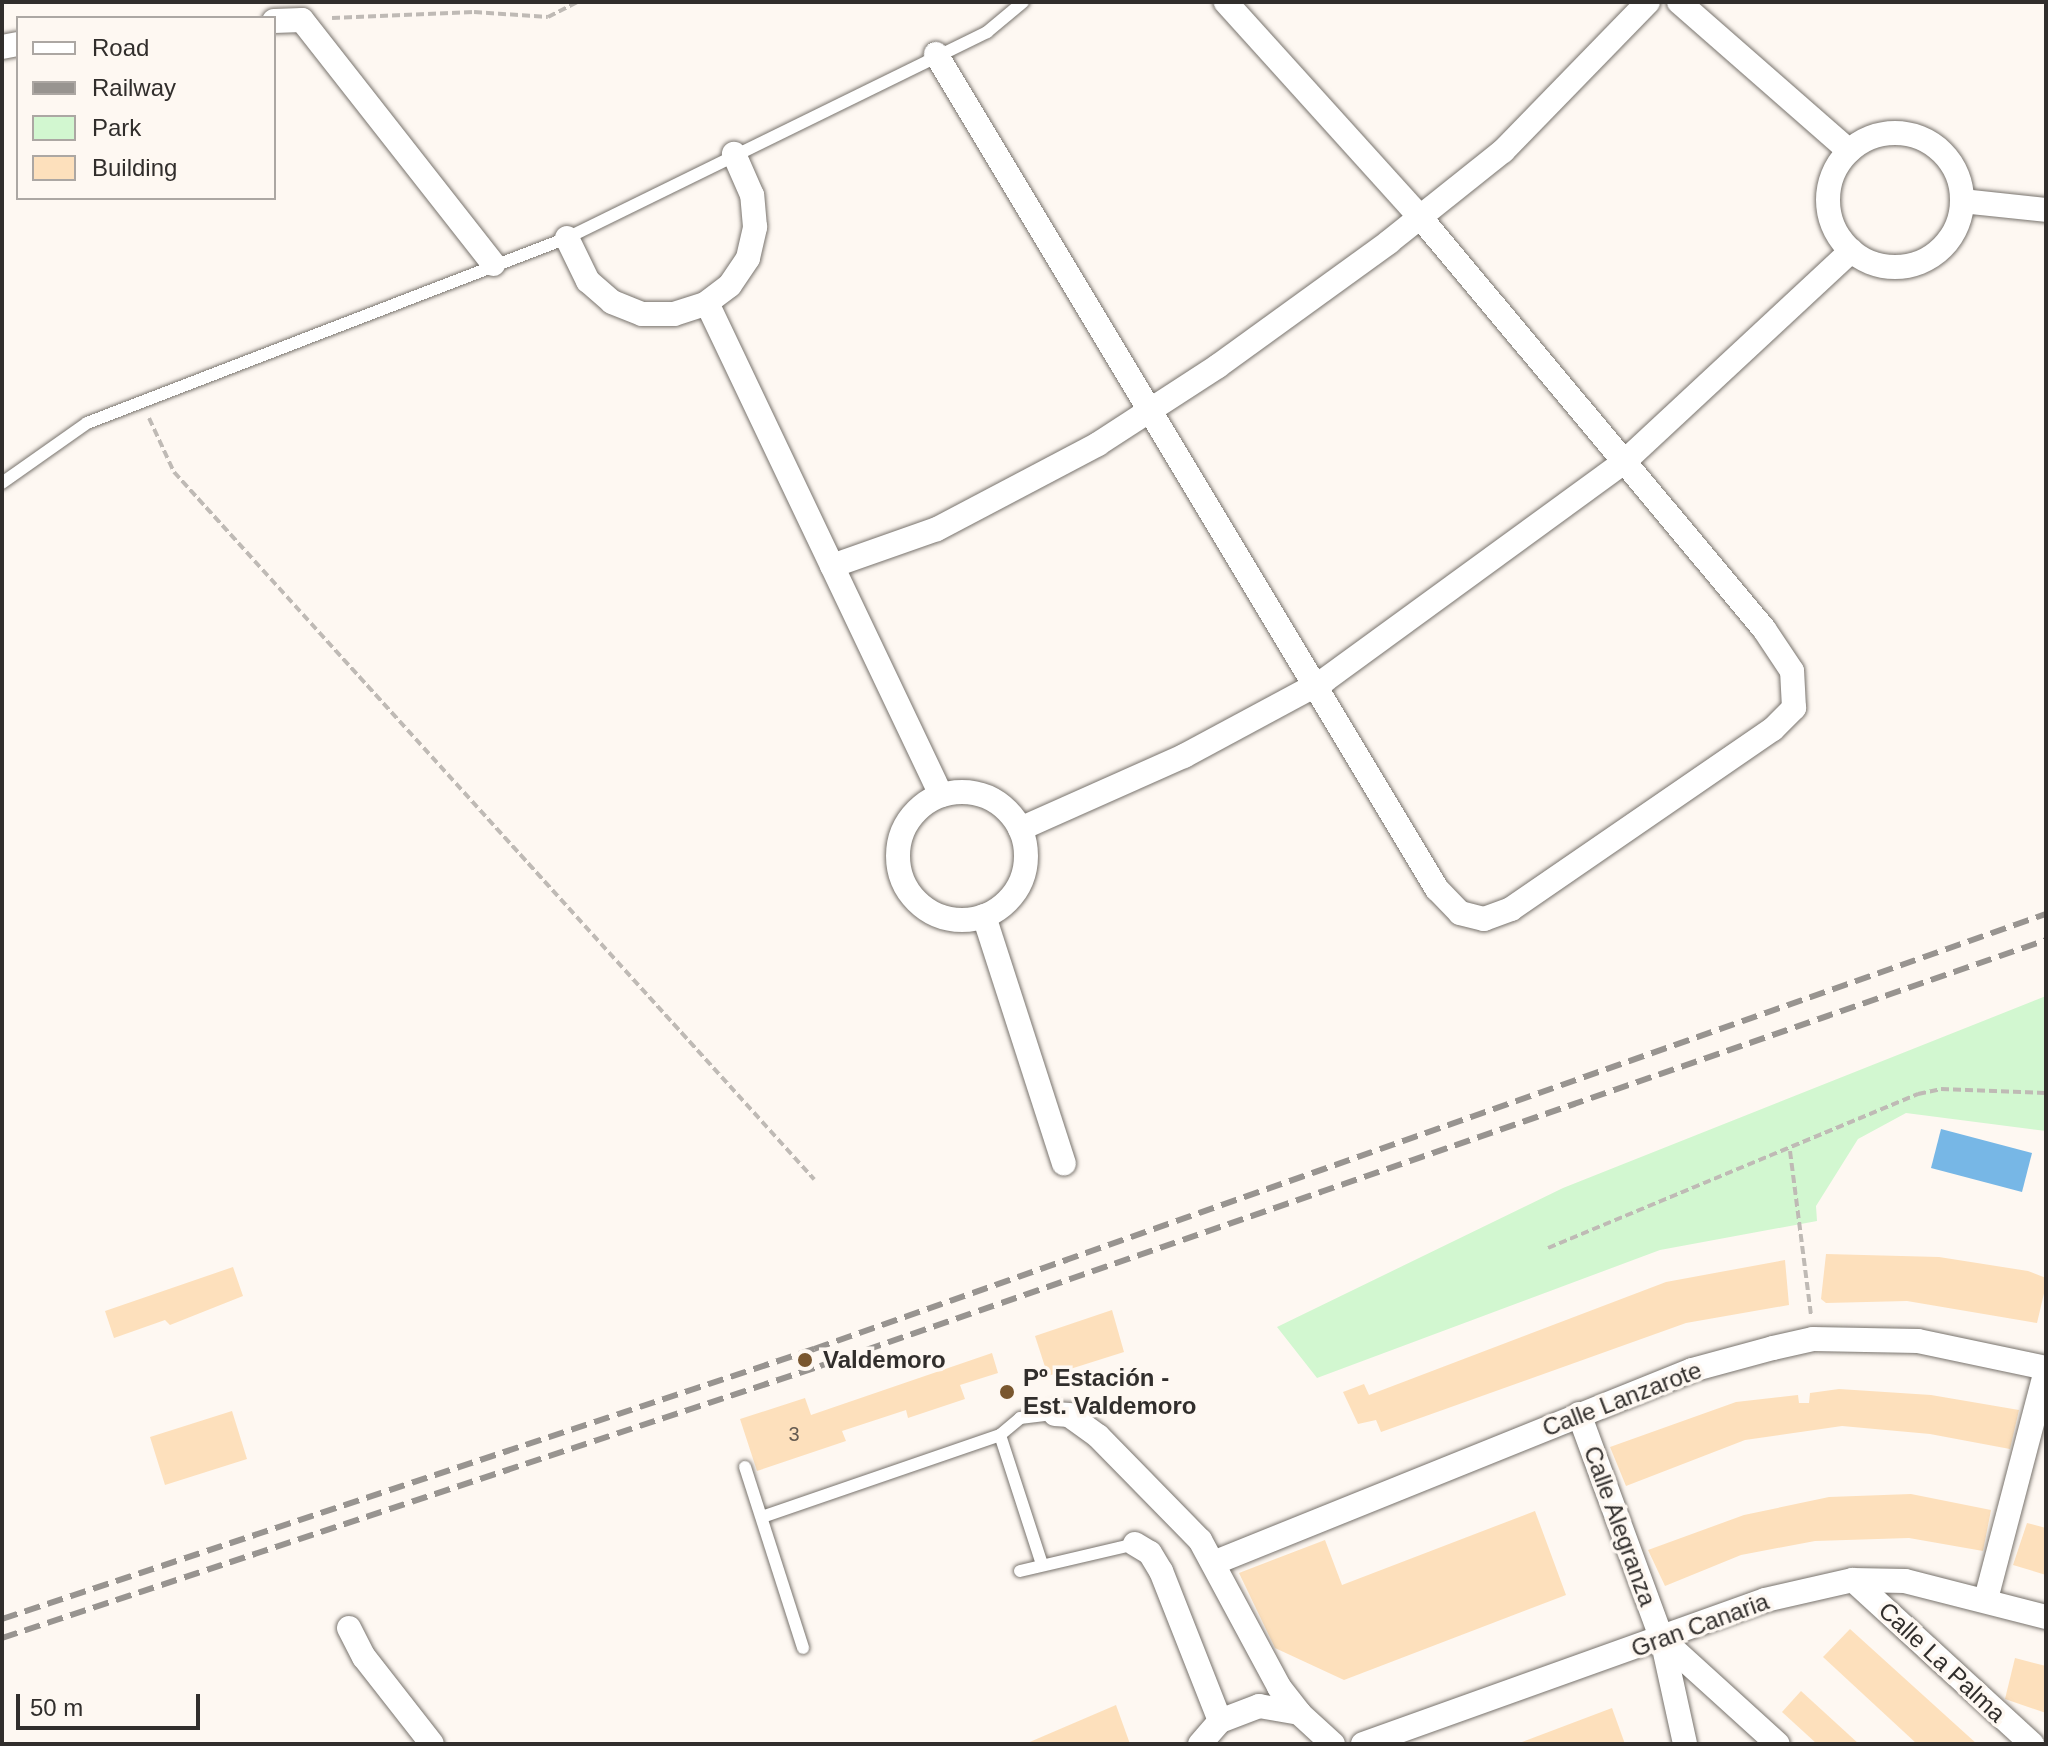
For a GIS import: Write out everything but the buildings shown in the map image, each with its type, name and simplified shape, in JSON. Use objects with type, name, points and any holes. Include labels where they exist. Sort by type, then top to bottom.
[{"type":"street","points":[[936,54],[1437,889],[1460,913],[1484,919],[1511,909],[1773,729],[1794,708],[1792,671],[1625,461],[1420,217],[1226,2]]},
{"type":"street","points":[[832,566],[937,529],[1098,444],[1150,410],[1420,217],[1503,151],[1648,2]]},
{"type":"street","points":[[1679,2],[1849,151]]},
{"type":"street","points":[[276,21],[302,20],[493,264]]},
{"type":"street","points":[[1888,133],[1932,143],[1948,159],[1962,201],[1947,242],[1911,265],[1890,267],[1851,251],[1829,214],[1828,193],[1834,170],[1849,151],[1888,133]]},
{"type":"street","points":[[567,238],[588,281],[612,302],[642,314],[674,314],[707,303],[730,285],[748,258],[755,227],[752,195],[734,154]]},
{"type":"street","points":[[1962,201],[2046,210]]},
{"type":"street","points":[[1020,829],[1184,756],[1314,685],[1625,461],[1851,251]]},
{"type":"street","points":[[707,303],[941,795]]},
{"type":"street","points":[[941,795],[983,795],[1002,805],[1020,829],[1026,861],[1021,882],[1009,901],[984,916],[950,920],[929,913],[901,880],[899,838],[909,819],[941,795]]},
{"type":"street","points":[[984,916],[1064,1163]]},
{"type":"street","name":"Calle Lanzarote","points":[[1216,1562],[1692,1370],[1813,1339],[1918,1341],[2046,1369]]},
{"type":"street","points":[[1986,1599],[2046,1369]]},
{"type":"street","points":[[1055,1414],[1079,1421],[1141,1474],[1216,1562],[1279,1687],[1299,1713],[1333,1744]]},
{"type":"street","name":"Calle Alegranza","points":[[1579,1414],[1662,1639],[1685,1744]]},
{"type":"street","points":[[1135,1544],[1150,1553],[1161,1571],[1220,1721]]},
{"type":"street","name":"Gran Canaria","points":[[1363,1744],[1765,1600],[1853,1580],[1905,1581],[1986,1599],[2046,1617]]},
{"type":"street","name":"Calle La Palma","points":[[1853,1580],[2032,1744]]},
{"type":"street","points":[[349,1628],[364,1657],[432,1744]]},
{"type":"street","points":[[1662,1639],[1768,1741]]},
{"type":"street","points":[[1200,1744],[1220,1721],[1259,1706],[1299,1713]]},
{"type":"lane","points":[[2,483],[87,423],[567,238],[936,54],[987,32],[1023,2]]},
{"type":"lane","points":[[762,1517],[1000,1435],[1020,1418],[1055,1414]]},
{"type":"lane","points":[[1000,1435],[1042,1564]]},
{"type":"lane","points":[[745,1467],[803,1648]]},
{"type":"lane","points":[[1020,1571],[1135,1544]]},
{"type":"path","points":[[302,20],[474,12],[548,17],[577,2]]},
{"type":"path","points":[[142,401],[174,472],[814,1179]]},
{"type":"path","points":[[1548,1248],[1941,1089],[2046,1093]]},
{"type":"path","points":[[1790,1150],[1803,1218],[1813,1339]]},
{"type":"green space","points":[[2046,996],[2046,1131],[1906,1113],[1858,1139],[1816,1206],[1817,1221],[1660,1250],[1317,1378],[1277,1327],[1563,1188]]},
{"type":"water","points":[[1941,1129],[2032,1153],[2022,1192],[1931,1168]]},
{"type":"railway","points":[[2,1619],[814,1349],[2046,914]]},
{"type":"railway","points":[[2,1638],[820,1366],[2046,940]]},
{"type":"place","name":"Valdemoro","points":[[805,1360]]},
{"type":"place","name":"Pº Estación - Est. Valdemoro","points":[[1007,1392]]}]
